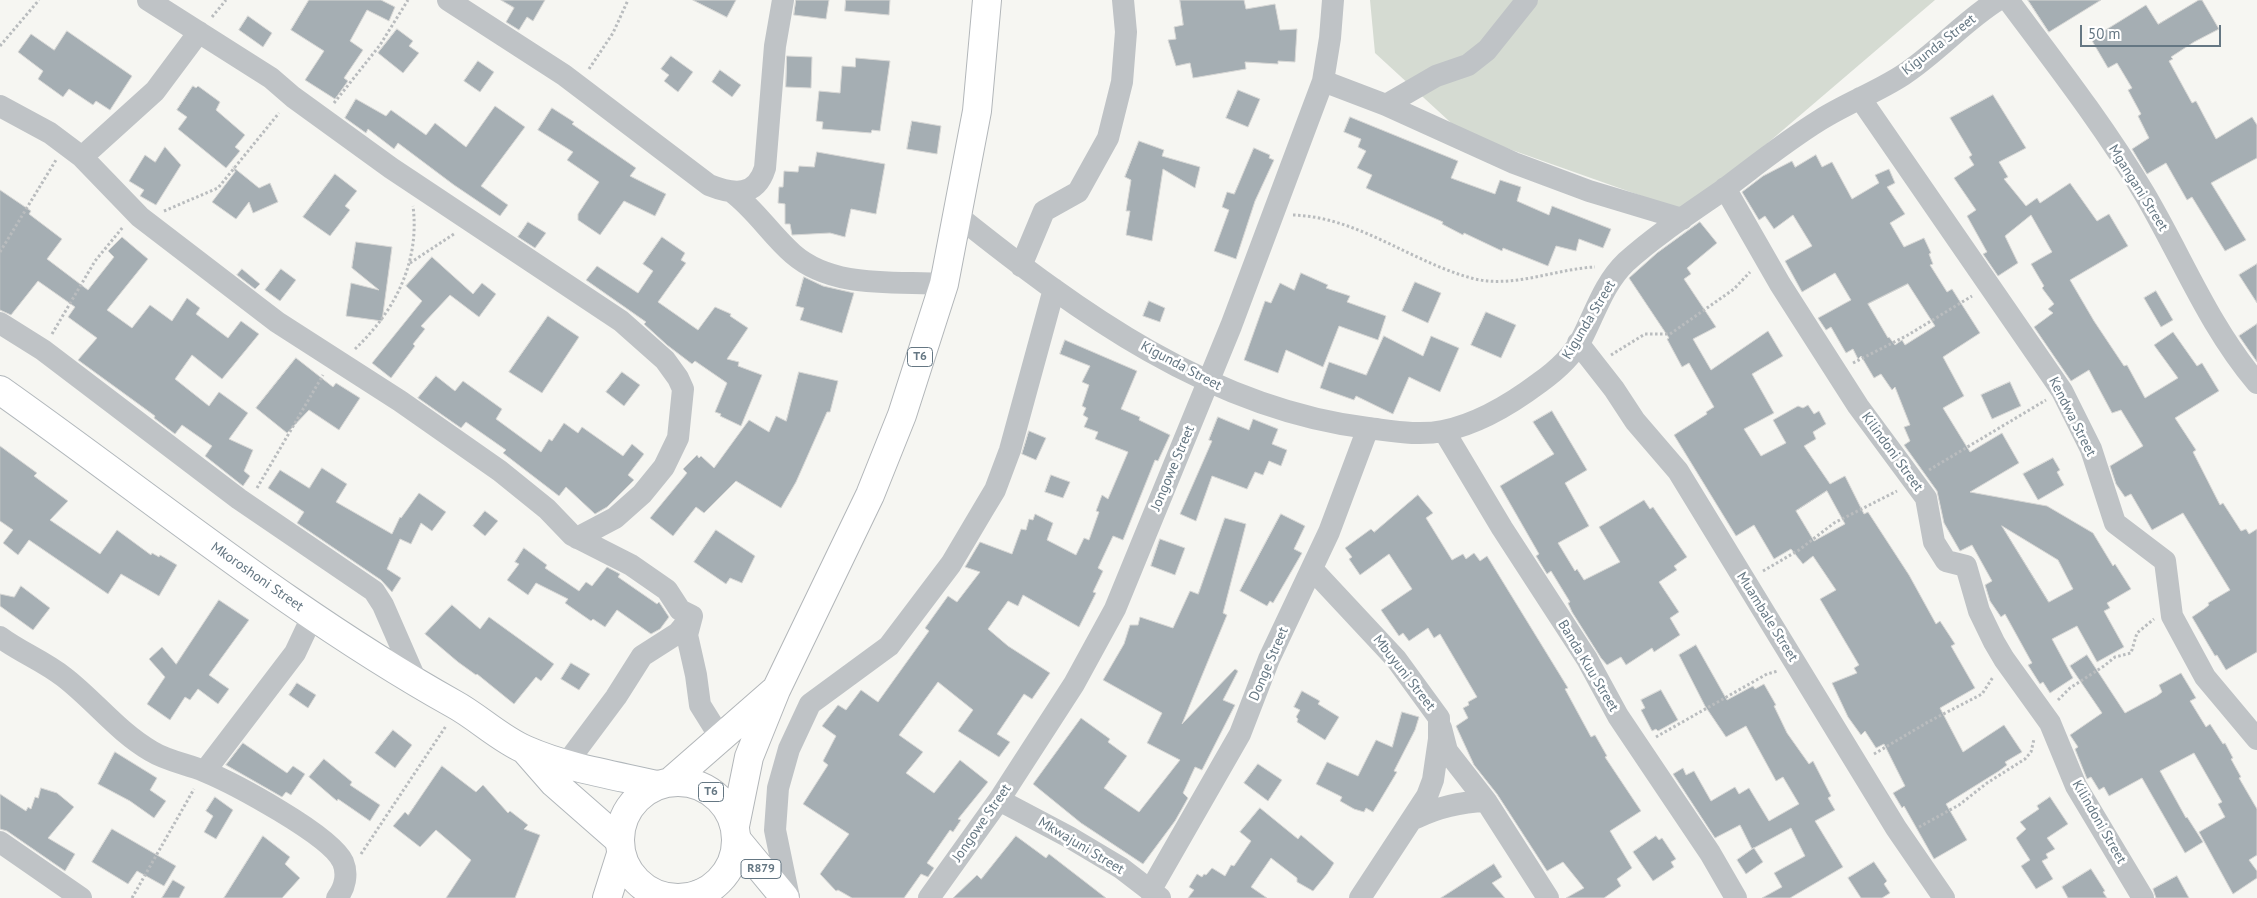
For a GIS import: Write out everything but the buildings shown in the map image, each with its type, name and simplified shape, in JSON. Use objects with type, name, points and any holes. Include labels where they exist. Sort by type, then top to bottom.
[{"type":"main road","name":"T6","points":[[620,847],[630,873],[645,888],[671,898],[694,897],[711,888],[730,867],[749,757],[776,690],[870,495],[902,415],[944,284],[977,111],[987,0]]},
{"type":"main road","name":"Mkoroshoni Street","points":[[0,390],[68,437],[140,494],[312,617],[417,683],[458,706],[525,750],[566,764],[664,784]]},
{"type":"main road","name":"T6","points":[[607,898],[620,847],[626,813],[644,792],[664,784],[776,690]]},
{"type":"main road","name":"Mkoroshoni Street","points":[[525,750],[554,783],[620,847]]},
{"type":"main road","name":"T6","points":[[664,784],[698,785],[711,792],[722,801],[736,833]]},
{"type":"main road","name":"R879","points":[[736,833],[787,898]]},
{"type":"street","points":[[148,0],[272,78],[321,118],[410,180],[621,321],[665,360],[678,378],[683,390],[678,438],[664,467],[642,494],[615,518],[577,538]]},
{"type":"street","points":[[448,0],[578,86],[709,185],[732,192],[744,191],[755,186],[761,181],[765,168],[775,46],[783,0]]},
{"type":"street","points":[[1020,266],[1044,211],[1078,192],[1108,138],[1122,82],[1126,32],[1123,0]]},
{"type":"street","name":"Jongowe Street","points":[[929,898],[999,800],[1074,684],[1115,609],[1209,381],[1323,81],[1330,38],[1333,0]]},
{"type":"street","points":[[1386,105],[1436,76],[1468,65],[1487,50],[1527,0]]},
{"type":"street","name":"Kigunda Street","points":[[958,216],[1020,266],[1054,289],[1168,361],[1231,392],[1308,418],[1418,434],[1444,431],[1497,411],[1540,382],[1567,360],[1578,343],[1595,306],[1624,264],[1682,219],[1813,124],[1905,74],[1996,1]]},
{"type":"street","name":"Mgangani Street","points":[[1996,1],[2134,177],[2164,228],[2209,316],[2257,383]]},
{"type":"street","points":[[82,157],[155,91],[200,32]]},
{"type":"street","points":[[1323,81],[1386,105],[1514,163],[1589,191],[1682,219]]},
{"type":"street","name":"Kendwa Street","points":[[1860,98],[2062,391],[2091,450],[2114,523],[2165,561],[2172,616],[2206,677],[2257,739]]},
{"type":"street","points":[[0,106],[61,142],[82,157],[136,213],[277,322],[400,401],[500,471],[577,538],[632,565],[667,590],[680,610],[692,616]]},
{"type":"street","name":"Kilindoni Street","points":[[1725,188],[1763,257],[1858,406],[1926,498],[1934,542],[1946,561],[1966,566],[1978,611],[2004,659],[2046,717],[2063,749],[2076,786],[2143,898]]},
{"type":"street","points":[[732,192],[752,208],[794,255],[822,272],[857,281],[944,284]]},
{"type":"street","points":[[787,898],[775,830],[778,788],[789,749],[810,704],[889,646],[951,564],[995,490],[1010,450],[1054,289]]},
{"type":"street","points":[[0,323],[44,350],[246,504],[374,591],[383,605],[417,683]]},
{"type":"street","name":"Muambale Street","points":[[1578,343],[1597,366],[1635,421],[1678,471],[1896,828],[1944,898]]},
{"type":"street","name":"Donge Street","points":[[1155,894],[1240,734],[1269,659],[1312,569],[1343,497],[1368,428]]},
{"type":"street","name":"Banda Kuu Street","points":[[1444,431],[1502,528],[1587,659],[1638,747],[1710,853],[1736,898]]},
{"type":"street","name":"Mbuyuni Street","points":[[1312,569],[1396,659],[1439,718],[1439,739],[1433,780],[1427,796],[1416,818],[1360,898]]},
{"type":"street","points":[[692,616],[687,635],[696,675],[700,705],[720,737]]},
{"type":"street","points":[[566,764],[616,696],[642,656],[678,633],[692,616]]},
{"type":"street","points":[[205,772],[295,653],[312,617]]},
{"type":"street","points":[[0,637],[15,648],[65,677],[134,740],[152,752],[205,772],[268,804],[331,847],[343,862],[346,877],[338,898]]},
{"type":"street","points":[[1439,718],[1447,751],[1486,801],[1548,898]]},
{"type":"street","name":"Mkwajuni Street","points":[[999,800],[1069,837],[1121,868],[1155,894]]},
{"type":"street","points":[[1416,818],[1435,808],[1486,801]]},
{"type":"street","points":[[0,842],[81,898]]},
{"type":"path","points":[[0,46],[39,0]]},
{"type":"path","points":[[321,118],[364,67],[408,0]]},
{"type":"path","points":[[578,86],[613,33],[628,0]]},
{"type":"path","points":[[44,350],[95,261],[136,213],[175,207],[218,188],[293,97]]},
{"type":"path","points":[[0,252],[52,163],[60,156],[61,142]]},
{"type":"path","points":[[246,504],[335,361],[374,330],[398,293],[410,263],[414,216],[410,180]]},
{"type":"path","points":[[1272,214],[1314,215],[1344,224],[1380,238],[1447,270],[1476,279],[1502,282],[1569,268],[1624,264]]},
{"type":"path","points":[[410,263],[459,230],[470,220]]},
{"type":"path","points":[[1597,366],[1645,334],[1670,334],[1734,289],[1763,257]]},
{"type":"path","points":[[1837,371],[1908,335],[1990,285]]},
{"type":"path","points":[[1745,581],[1785,560],[1834,522],[1878,502],[2062,391]]},
{"type":"path","points":[[1896,828],[1922,826],[1959,805],[1987,783],[2025,759],[2033,747],[2037,728],[2057,701],[2070,688],[2089,677],[2114,657],[2131,653],[2137,633],[2144,626],[2168,612],[2172,616]]},
{"type":"path","points":[[1857,765],[1928,722],[1982,694],[2004,659]]},
{"type":"path","points":[[1638,747],[1767,674],[1798,666]]},
{"type":"path","points":[[346,877],[458,706]]},
{"type":"path","points":[[132,898],[166,835],[205,772]]},
{"type":"shaded area","points":[[1370,0],[1935,0],[1687,212],[1461,132],[1375,53]]}]
